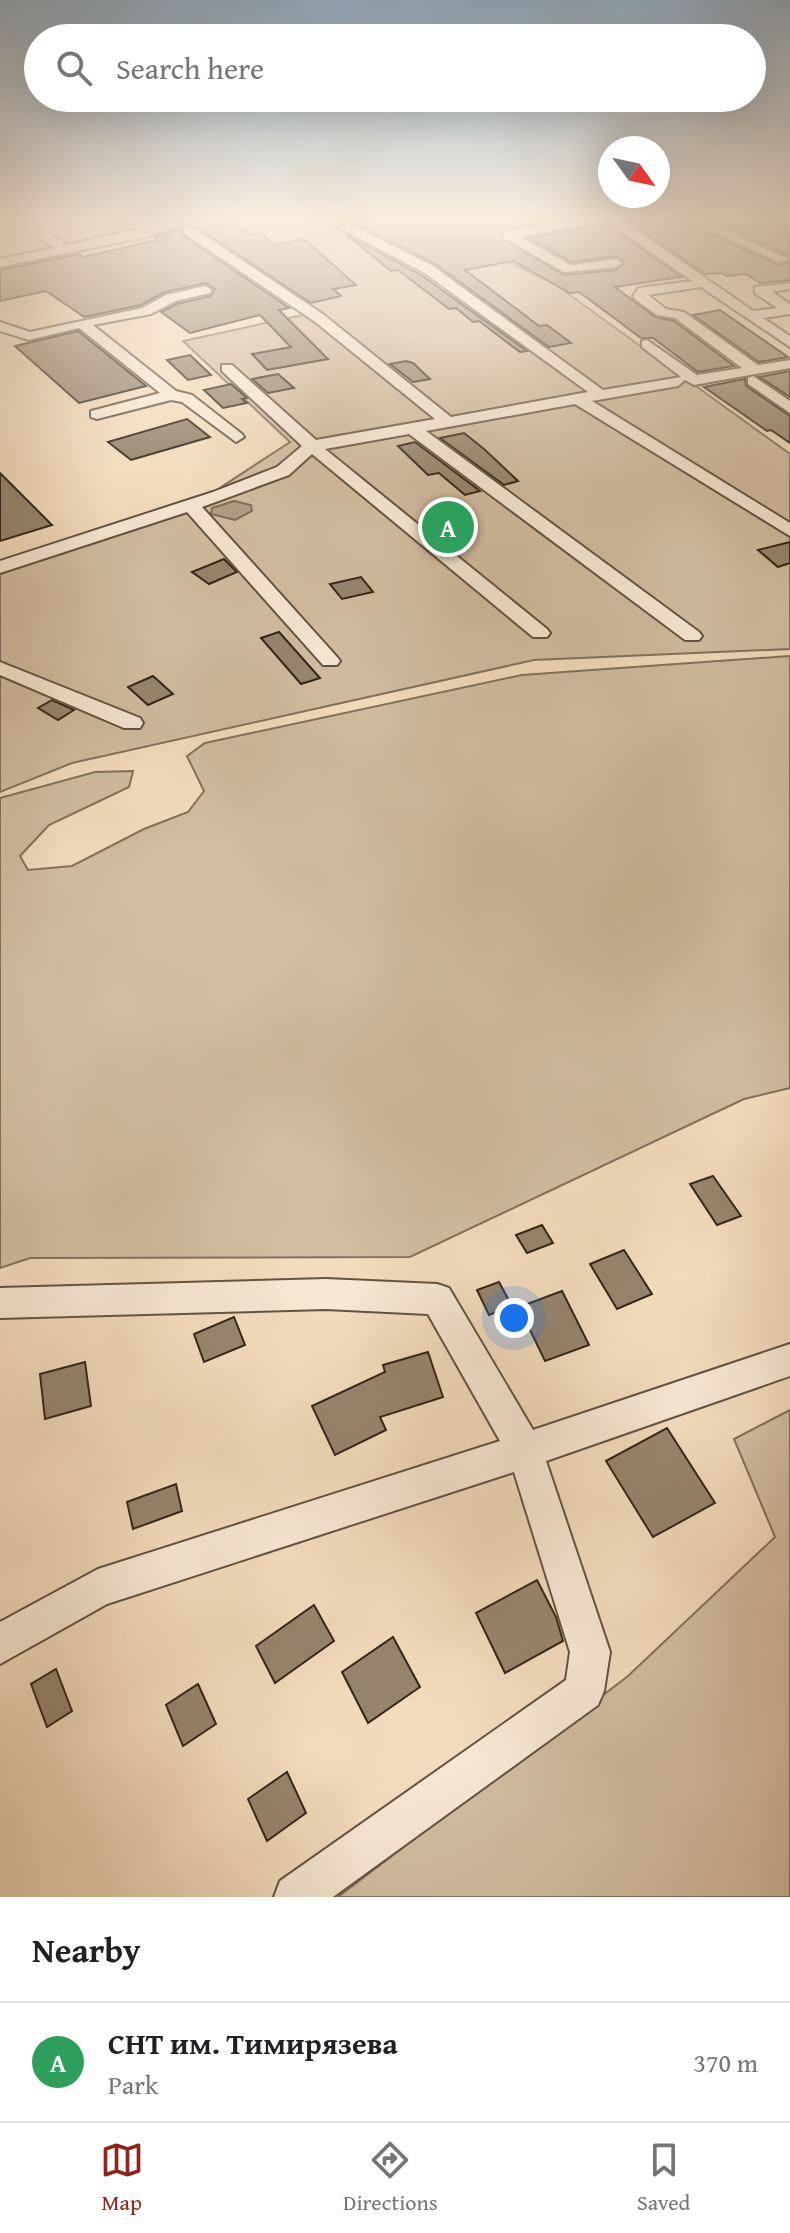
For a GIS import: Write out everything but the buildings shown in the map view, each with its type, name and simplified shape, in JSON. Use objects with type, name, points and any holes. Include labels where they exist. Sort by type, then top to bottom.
[{"type":"street","points":[[0,326],[29,336],[155,307]]},
{"type":"street","points":[[304,307],[448,422]]},
{"type":"street","points":[[480,307],[601,395]]},
{"type":"street","points":[[654,307],[662,312],[679,315],[790,408]]},
{"type":"street","points":[[738,307],[787,339]]},
{"type":"street","points":[[750,315],[790,310],[785,307]]},
{"type":"street","points":[[82,323],[171,395]]},
{"type":"street","points":[[647,344],[694,380],[754,375],[790,364]]},
{"type":"street","points":[[227,368],[312,446],[540,633]]},
{"type":"street","points":[[0,567],[283,471],[312,446],[678,381]]},
{"type":"street","points":[[97,414],[171,395],[187,398],[236,437]]},
{"type":"street","points":[[578,399],[790,531]]},
{"type":"street","points":[[412,428],[692,636]]},
{"type":"street","points":[[190,505],[330,661]]},
{"type":"street","points":[[0,668],[132,723]]},
{"type":"street","points":[[0,1303],[326,1294],[437,1299],[525,1451],[590,1652],[584,1691],[296,1897]]},
{"type":"street","points":[[0,1644],[98,1588],[525,1451],[790,1360]]},
{"type":"shaded area","points":[[302,307],[586,307],[790,454],[790,649],[534,660],[72,763],[0,792],[0,562],[212,493],[290,442],[183,341],[312,313]]},
{"type":"shaded area","points":[[234,501],[251,505],[252,511],[235,520],[211,514],[212,508]]},
{"type":"shaded area","points":[[790,656],[790,1088],[744,1099],[410,1257],[30,1258],[0,1268],[0,798],[95,772],[133,771],[129,787],[49,825],[20,856],[28,870],[72,866],[144,829],[188,812],[204,791],[187,756],[205,743],[522,675]]},
{"type":"shaded area","points":[[790,1410],[790,1897],[338,1897],[628,1676],[775,1537],[734,1439]]},
{"type":"place","name":"СНТ им. Тимирязева","points":[[448,527]]}]
